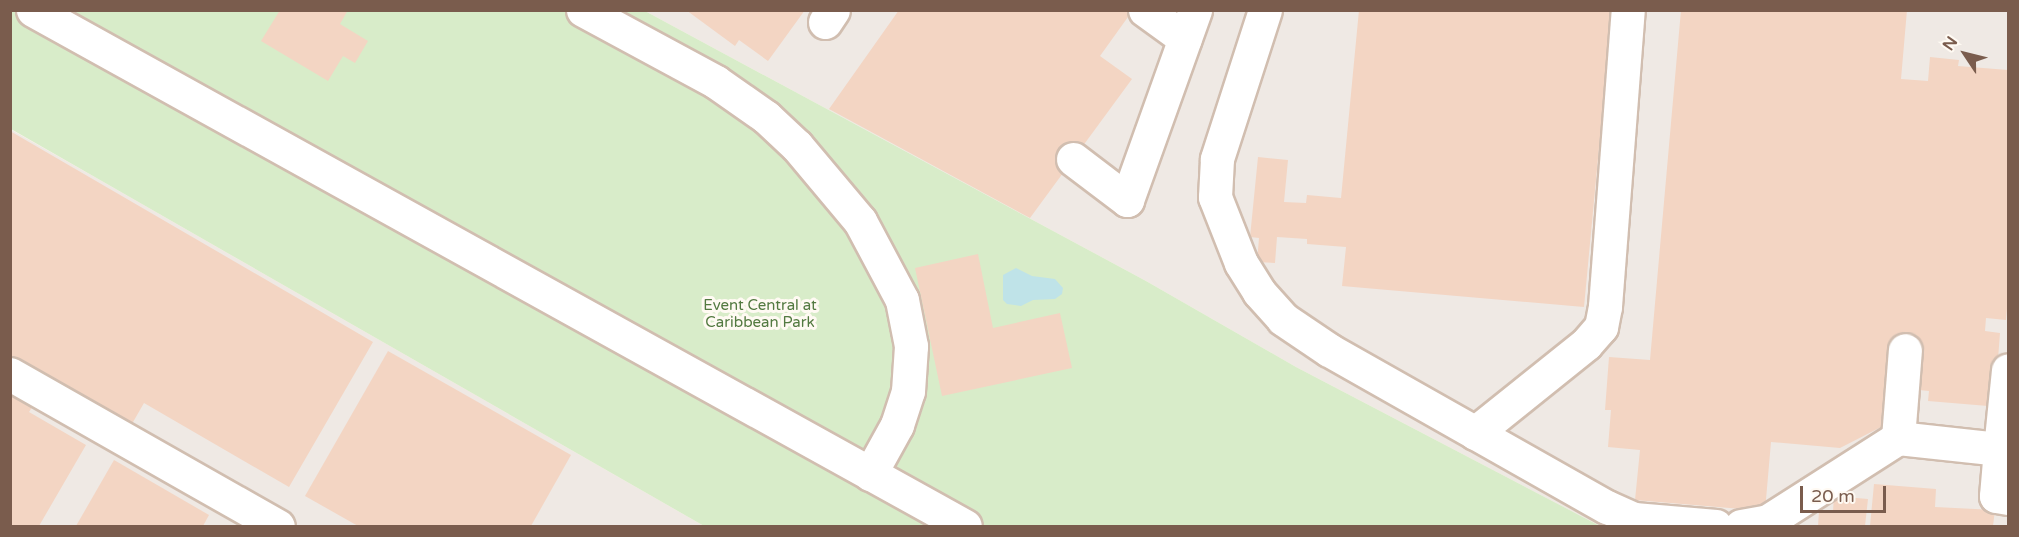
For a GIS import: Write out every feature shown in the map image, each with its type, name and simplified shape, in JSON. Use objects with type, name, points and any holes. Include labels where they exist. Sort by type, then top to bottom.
[{"type":"lane","points":[[33,10],[965,526]]},
{"type":"lane","points":[[583,10],[716,82],[766,117],[797,146],[860,221],[902,300],[911,346],[908,392],[897,425],[870,474]]},
{"type":"lane","points":[[1073,159],[1127,200],[1190,25],[1145,10]]},
{"type":"lane","points":[[1265,10],[1217,159],[1215,197],[1241,263],[1260,292],[1283,319],[1329,350],[1475,433],[1634,519],[1716,526]]},
{"type":"lane","points":[[1475,433],[1587,344],[1601,327],[1605,306],[1628,10]]},
{"type":"lane","points":[[1898,438],[1905,350]]},
{"type":"lane","points":[[2008,370],[1996,496],[2008,498]]},
{"type":"lane","points":[[10,374],[278,526]]},
{"type":"lane","points":[[1741,526],[1768,521],[1898,438],[2000,449]]},
{"type":"shaded area","points":[[645,11],[2008,11],[2008,526],[1600,526],[1296,367],[1146,281]]},
{"type":"shaded area","points":[[10,129],[93,176],[704,526],[11,526]]},
{"type":"green space","name":"Event Central at Caribbean Park","points":[[11,11],[645,11],[1146,281],[1296,367],[1600,526],[704,526],[11,129]]},
{"type":"water","points":[[1016,268],[1032,276],[1055,279],[1063,288],[1062,294],[1055,299],[1033,300],[1021,306],[1007,304],[1003,300],[1003,275]]},
{"type":"building","points":[[280,10],[348,10],[340,24],[368,41],[355,63],[343,56],[328,81],[261,41]]},
{"type":"building","points":[[686,10],[805,10],[768,61],[739,40],[735,46]]},
{"type":"building","points":[[899,10],[1133,10],[1100,56],[1132,79],[1030,218],[829,109]]},
{"type":"building","points":[[1359,10],[1612,10],[1584,307],[1342,286],[1346,247],[1307,244],[1307,239],[1277,237],[1275,263],[1257,262],[1259,238],[1250,237],[1258,157],[1288,160],[1284,202],[1306,203],[1307,195],[1341,198]]},
{"type":"building","points":[[1681,10],[1907,10],[1901,79],[1928,81],[1930,57],[1959,60],[1958,66],[2008,70],[2008,297],[2006,320],[1986,318],[1985,331],[2000,333],[1997,372],[1991,372],[1988,406],[1928,401],[1929,391],[1919,390],[1923,352],[1905,350],[1883,426],[1840,448],[1771,442],[1765,511],[1635,500],[1640,450],[1608,447],[1611,410],[1605,410],[1609,357],[1650,360]]},
{"type":"building","points":[[10,131],[373,342],[289,487],[144,403],[129,429],[10,360]]},
{"type":"building","points":[[978,254],[993,328],[1060,313],[1072,368],[942,396],[915,268]]},
{"type":"building","points":[[388,351],[571,455],[531,526],[358,526],[305,496]]},
{"type":"building","points":[[10,387],[36,401],[29,412],[86,445],[39,526],[10,526]]},
{"type":"building","points":[[114,460],[209,515],[203,526],[76,526]]},
{"type":"building","points":[[1874,484],[1936,489],[1935,507],[1995,510],[1993,526],[1870,526]]},
{"type":"building","points":[[1834,496],[1868,499],[1865,526],[1818,526],[1819,511],[1833,511]]}]
